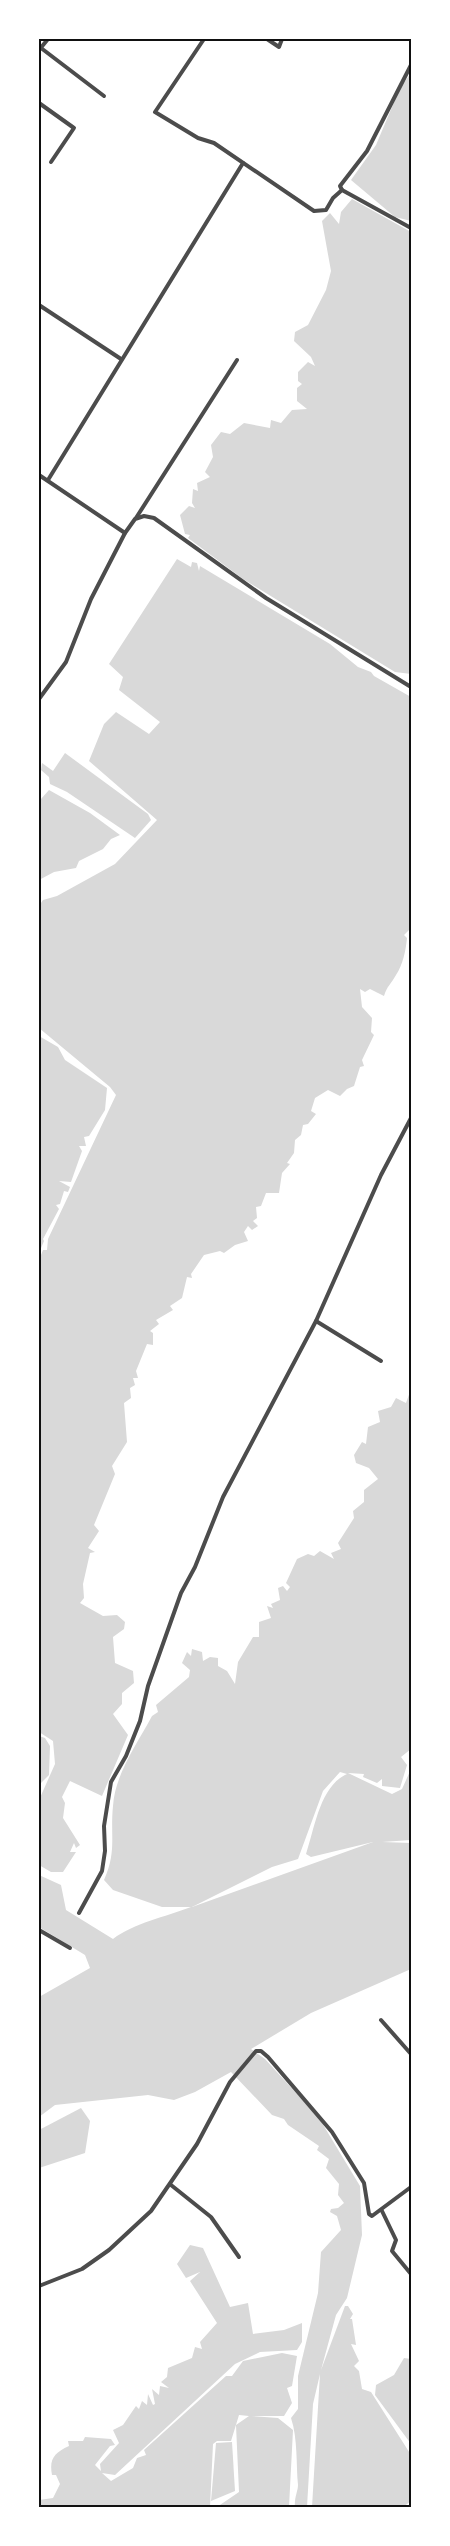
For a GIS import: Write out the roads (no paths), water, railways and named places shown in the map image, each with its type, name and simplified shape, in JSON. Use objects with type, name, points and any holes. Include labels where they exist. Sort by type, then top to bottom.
[{"type":"street","points":[[48,39],[40,49],[104,96]]},
{"type":"street","points":[[204,39],[155,112],[198,138],[214,143],[314,211],[326,210],[333,198],[342,190]]},
{"type":"street","points":[[267,39],[279,47],[282,39]]},
{"type":"street","points":[[411,64],[367,151],[340,186],[342,190],[411,228]]},
{"type":"street","points":[[39,103],[74,128],[51,162]]},
{"type":"street","points":[[48,480],[243,164]]},
{"type":"street","points":[[39,305],[121,359]]},
{"type":"street","points":[[39,699],[66,662],[91,599],[125,533],[237,360]]},
{"type":"street","points":[[39,475],[125,533]]},
{"type":"street","points":[[135,519],[144,516],[154,518],[266,598],[411,687]]},
{"type":"street","points":[[80,1913],[102,1871],[105,1851],[104,1826],[111,1782],[140,1721],[148,1686],[181,1593],[195,1567],[223,1497],[316,1321],[381,1175],[411,1118]]},
{"type":"street","points":[[316,1321],[381,1361]]},
{"type":"street","points":[[39,1930],[70,1948]]},
{"type":"street","points":[[381,2020],[411,2054]]},
{"type":"street","points":[[39,2286],[82,2270],[109,2250],[151,2211],[197,2144],[230,2082],[256,2051],[261,2051],[268,2057],[332,2132],[364,2183],[369,2214],[372,2216],[382,2211],[411,2187]]},
{"type":"street","points":[[171,2185],[211,2217],[239,2257]]},
{"type":"street","points":[[382,2211],[396,2240],[392,2251],[411,2274]]}]
